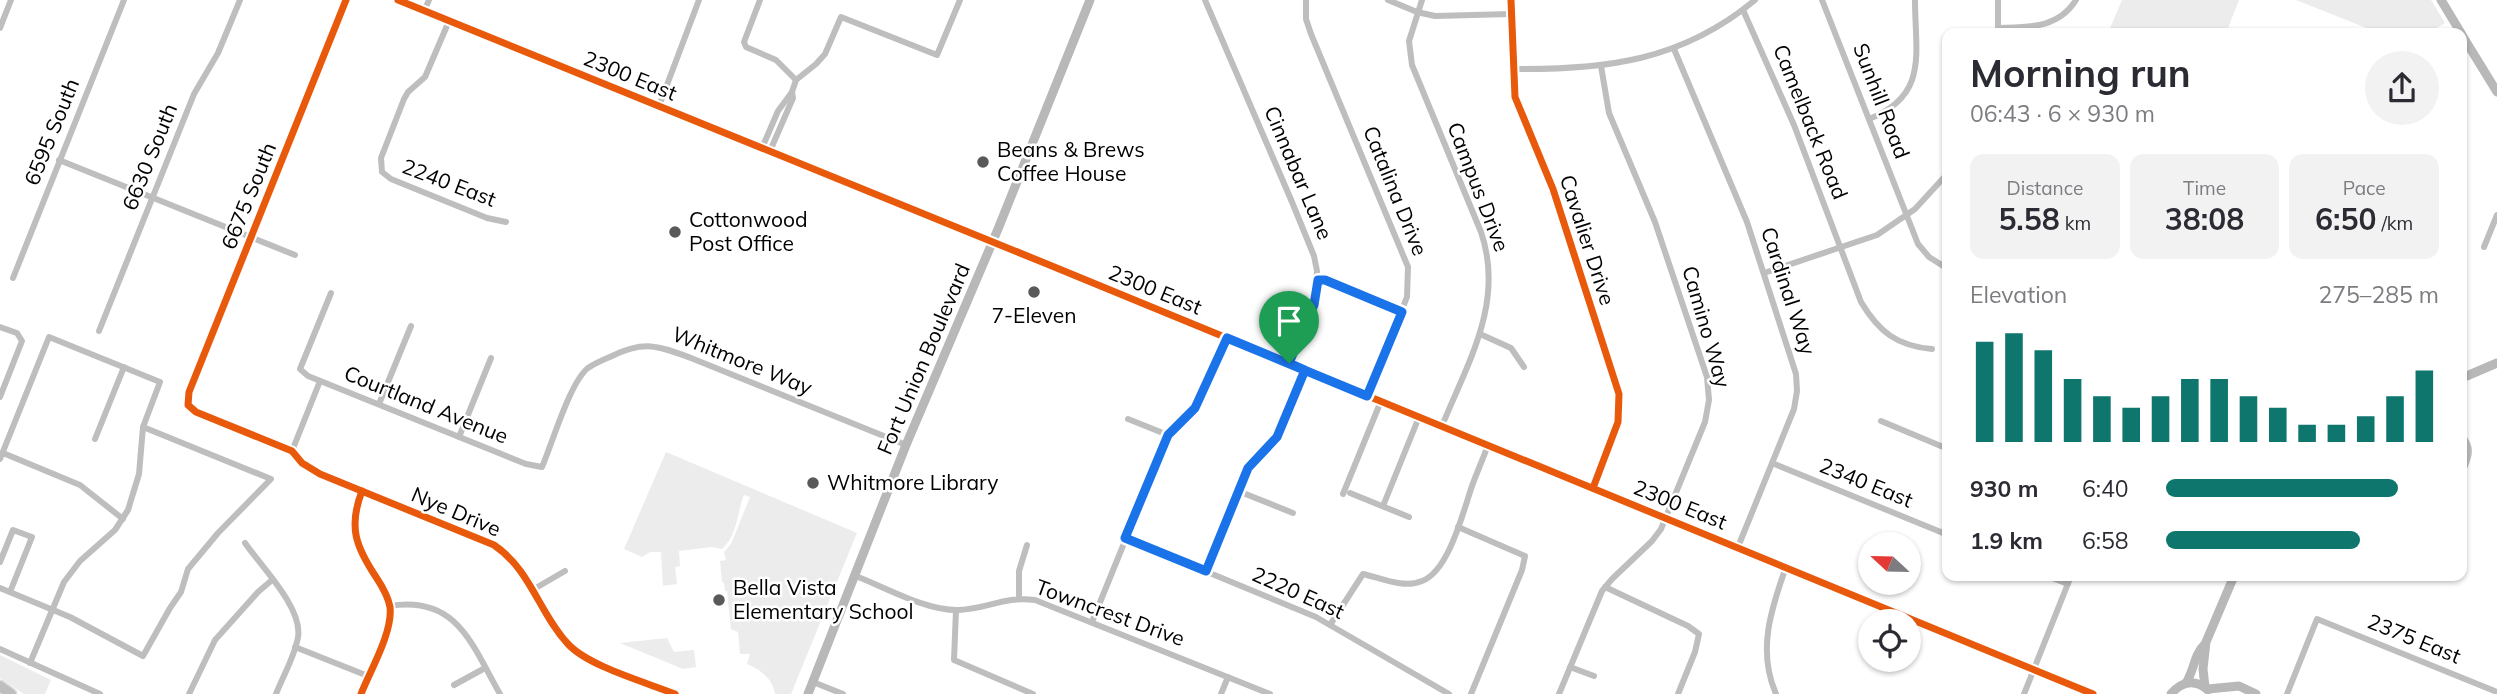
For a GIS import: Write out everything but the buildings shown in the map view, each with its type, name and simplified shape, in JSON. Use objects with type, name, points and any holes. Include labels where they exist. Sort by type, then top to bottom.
[{"type":"highway","points":[[0,686],[11,694]]},
{"type":"street","points":[[0,28],[12,0]]},
{"type":"street","name":"6595 South","points":[[13,278],[124,0]]},
{"type":"street","name":"6630 South","points":[[99,331],[198,85],[218,53],[240,0]]},
{"type":"street","name":"6675 South","points":[[188,405],[189,392],[346,0]]},
{"type":"street","name":"2300 East","points":[[398,0],[2093,694]]},
{"type":"street","points":[[424,11],[429,0]]},
{"type":"street","points":[[659,106],[699,0]]},
{"type":"street","points":[[760,0],[744,42],[746,47],[776,60],[796,80]]},
{"type":"street","points":[[766,150],[793,98],[796,80],[825,54],[841,17],[937,55],[960,0]]},
{"type":"street","name":"Fort Union Boulevard","points":[[808,694],[906,445],[993,242],[1090,0]]},
{"type":"street","name":"Cinnabar Lane","points":[[1205,0],[1314,256],[1318,280],[1314,305],[1289,363]]},
{"type":"street","name":"Catalina Drive","points":[[1306,0],[1306,19],[1311,34],[1408,267],[1409,288],[1402,312],[1367,396]]},
{"type":"street","points":[[1388,0],[1435,16],[1511,14]]},
{"type":"street","name":"Campus Drive","points":[[1422,0],[1409,41],[1412,65],[1475,215],[1489,257],[1490,293],[1480,334],[1442,426]]},
{"type":"street","name":"Cavalier Drive","points":[[1511,0],[1515,97],[1553,189],[1619,394],[1618,422],[1592,488]]},
{"type":"street","points":[[1513,69],[1601,66],[1639,60],[1674,49],[1714,30],[1755,0]]},
{"type":"street","name":"Sunhill Road","points":[[1822,0],[1922,250],[1942,266]]},
{"type":"street","points":[[1869,119],[1898,104],[1910,86],[1915,66],[1915,0]]},
{"type":"street","points":[[1998,0],[1998,28]]},
{"type":"street","points":[[2016,28],[2044,25],[2059,18],[2076,0]]},
{"type":"street","points":[[2441,0],[2458,28]]},
{"type":"street","name":"Camelback Road","points":[[1743,10],[1794,125],[1861,302],[1874,322],[1898,341],[1913,348],[1932,349]]},
{"type":"street","name":"2240 East","points":[[449,21],[425,77],[404,99],[381,158],[382,172],[391,179],[486,218],[506,222]]},
{"type":"street","points":[[2467,42],[2497,92]]},
{"type":"street","name":"Cardinal Way","points":[[1674,49],[1744,213],[1797,382],[1794,409],[1738,547]]},
{"type":"street","name":"Camino Way","points":[[1559,694],[1605,587],[1658,535],[1705,422],[1709,406],[1709,388],[1659,233],[1609,113],[1601,66]]},
{"type":"street","points":[[59,160],[295,256]]},
{"type":"street","points":[[1764,273],[1877,235],[1907,216],[1942,180]]},
{"type":"street","points":[[2484,247],[2497,215]]},
{"type":"street","points":[[1318,280],[1325,280],[1402,312]]},
{"type":"street","name":"Courtland Avenue","points":[[331,293],[300,369],[308,376],[526,464],[542,467]]},
{"type":"street","points":[[379,404],[411,326]]},
{"type":"street","points":[[0,327],[20,335],[22,341],[0,397]]},
{"type":"street","points":[[1480,334],[1511,348],[1524,367]]},
{"type":"street","points":[[30,663],[52,609],[71,572],[115,530],[123,519],[128,510],[139,474],[143,427],[160,382],[49,337],[1,456],[80,485],[123,519]]},
{"type":"street","points":[[1092,622],[1168,435],[1195,408],[1227,338]]},
{"type":"street","name":"Whitmore Way","points":[[542,467],[574,390],[587,369],[632,346],[646,345],[682,355],[906,445]]},
{"type":"street","points":[[459,437],[491,358]]},
{"type":"street","points":[[2467,376],[2497,363]]},
{"type":"street","points":[[95,439],[124,368]]},
{"type":"street","points":[[1206,571],[1248,468],[1277,437],[1305,370]]},
{"type":"street","points":[[292,451],[320,381]]},
{"type":"street","points":[[1381,401],[1347,493],[1409,517]]},
{"type":"street","name":"Nye Drive","points":[[188,405],[196,412],[292,451],[309,469],[494,545],[517,564],[559,634],[579,654],[675,694]]},
{"type":"street","points":[[1383,506],[1419,416]]},
{"type":"street","points":[[1128,419],[1168,435]]},
{"type":"street","points":[[1881,421],[1942,446]]},
{"type":"street","points":[[0,588],[52,609],[143,656],[181,592],[188,569],[218,533],[271,479],[143,427]]},
{"type":"street","points":[[2467,441],[2467,458]]},
{"type":"street","points":[[1330,625],[1363,574],[1408,584],[1423,581],[1442,564],[1488,445]]},
{"type":"street","name":"2340 East","points":[[1772,463],[1942,533]]},
{"type":"street","points":[[361,694],[385,635],[390,606],[358,546],[355,521],[362,491]]},
{"type":"street","points":[[1238,491],[1293,513]]},
{"type":"street","points":[[1458,527],[1525,556],[1522,570],[1471,694]]},
{"type":"street","points":[[0,562],[13,530],[32,537],[10,592]]},
{"type":"street","name":"2220 East","points":[[1125,538],[1303,611],[1449,694]]},
{"type":"street","points":[[245,543],[294,612],[298,628],[295,647],[276,694]]},
{"type":"street","points":[[1019,598],[1020,571],[1027,545]]},
{"type":"street","points":[[1776,694],[1768,674],[1766,640],[1786,567]]},
{"type":"street","points":[[534,589],[565,571]]},
{"type":"street","name":"Towncrest Drive","points":[[856,576],[930,606],[956,610],[1019,598],[1048,604],[1270,694]]},
{"type":"street","points":[[189,694],[215,640],[272,580]]},
{"type":"street","points":[[2060,581],[2068,584]]},
{"type":"street","points":[[2024,694],[2069,581]]},
{"type":"street","points":[[2208,690],[2203,669],[2206,642],[2232,581]]},
{"type":"street","points":[[1605,587],[1688,626],[1699,634],[1695,652],[1678,694]]},
{"type":"street","points":[[390,606],[423,604],[447,614],[464,632],[500,694]]},
{"type":"street","points":[[956,610],[954,660],[1033,694]]},
{"type":"street","name":"2375 East","points":[[2287,694],[2318,619],[2497,692]]},
{"type":"street","points":[[2171,694],[2186,683],[2192,674],[2200,648],[2206,642]]},
{"type":"street","points":[[295,647],[368,676]]},
{"type":"street","points":[[0,649],[100,694]]},
{"type":"street","points":[[1570,667],[1594,676]]},
{"type":"street","points":[[454,685],[485,668]]},
{"type":"street","points":[[1221,694],[1228,677]]},
{"type":"street","points":[[813,682],[843,694]]},
{"type":"street","points":[[2186,683],[2197,683],[2208,690],[2247,688],[2256,694]]},
{"type":"street","points":[[2224,694],[2232,687]]},
{"type":"shaded area","points":[[2122,0],[2239,0],[2228,28],[2110,28]]},
{"type":"shaded area","points":[[2296,0],[2431,0],[2445,23],[2437,28],[2366,28]]},
{"type":"shaded area","points":[[666,452],[857,533],[791,694],[775,694],[765,675],[747,664],[750,654],[740,654],[738,632],[731,629],[727,591],[722,582],[720,561],[726,560],[724,552],[731,544],[750,497],[744,495],[734,530],[722,549],[712,547],[679,551],[680,566],[675,567],[677,584],[663,586],[661,552],[650,552],[642,557],[624,549]]},
{"type":"shaded area","points":[[667,638],[674,652],[694,650],[696,667],[683,669],[620,643]]},
{"type":"shaded area","points":[[0,655],[51,680],[45,694],[24,694],[0,678]]},
{"type":"cycle path","points":[[346,0],[189,392],[188,405],[196,412],[292,451],[302,463],[320,474],[494,545],[517,567],[558,632],[577,652],[633,679],[675,694]]},
{"type":"cycle path","points":[[398,0],[2093,694]]},
{"type":"cycle path","points":[[1511,0],[1515,97],[1553,189],[1619,394],[1618,422],[1593,488]]},
{"type":"cycle path","points":[[361,694],[385,639],[390,617],[386,595],[363,556],[356,536],[355,515],[362,491]]},
{"type":"place","name":"Beans & Brews Coffee House","points":[[983,162]]},
{"type":"place","name":"Cottonwood Post Office","points":[[675,232]]},
{"type":"place","name":"7-Eleven","points":[[1034,292]]},
{"type":"place","name":"Whitmore Library","points":[[813,483]]},
{"type":"place","name":"Bella Vista Elementary School","points":[[719,600]]},
{"type":"route","points":[[1289,363],[1305,370],[1277,437],[1248,468],[1206,571],[1125,538],[1168,435],[1202,398],[1227,338],[1289,363],[1367,396],[1402,312],[1325,280],[1318,280],[1314,305],[1289,363]]}]
